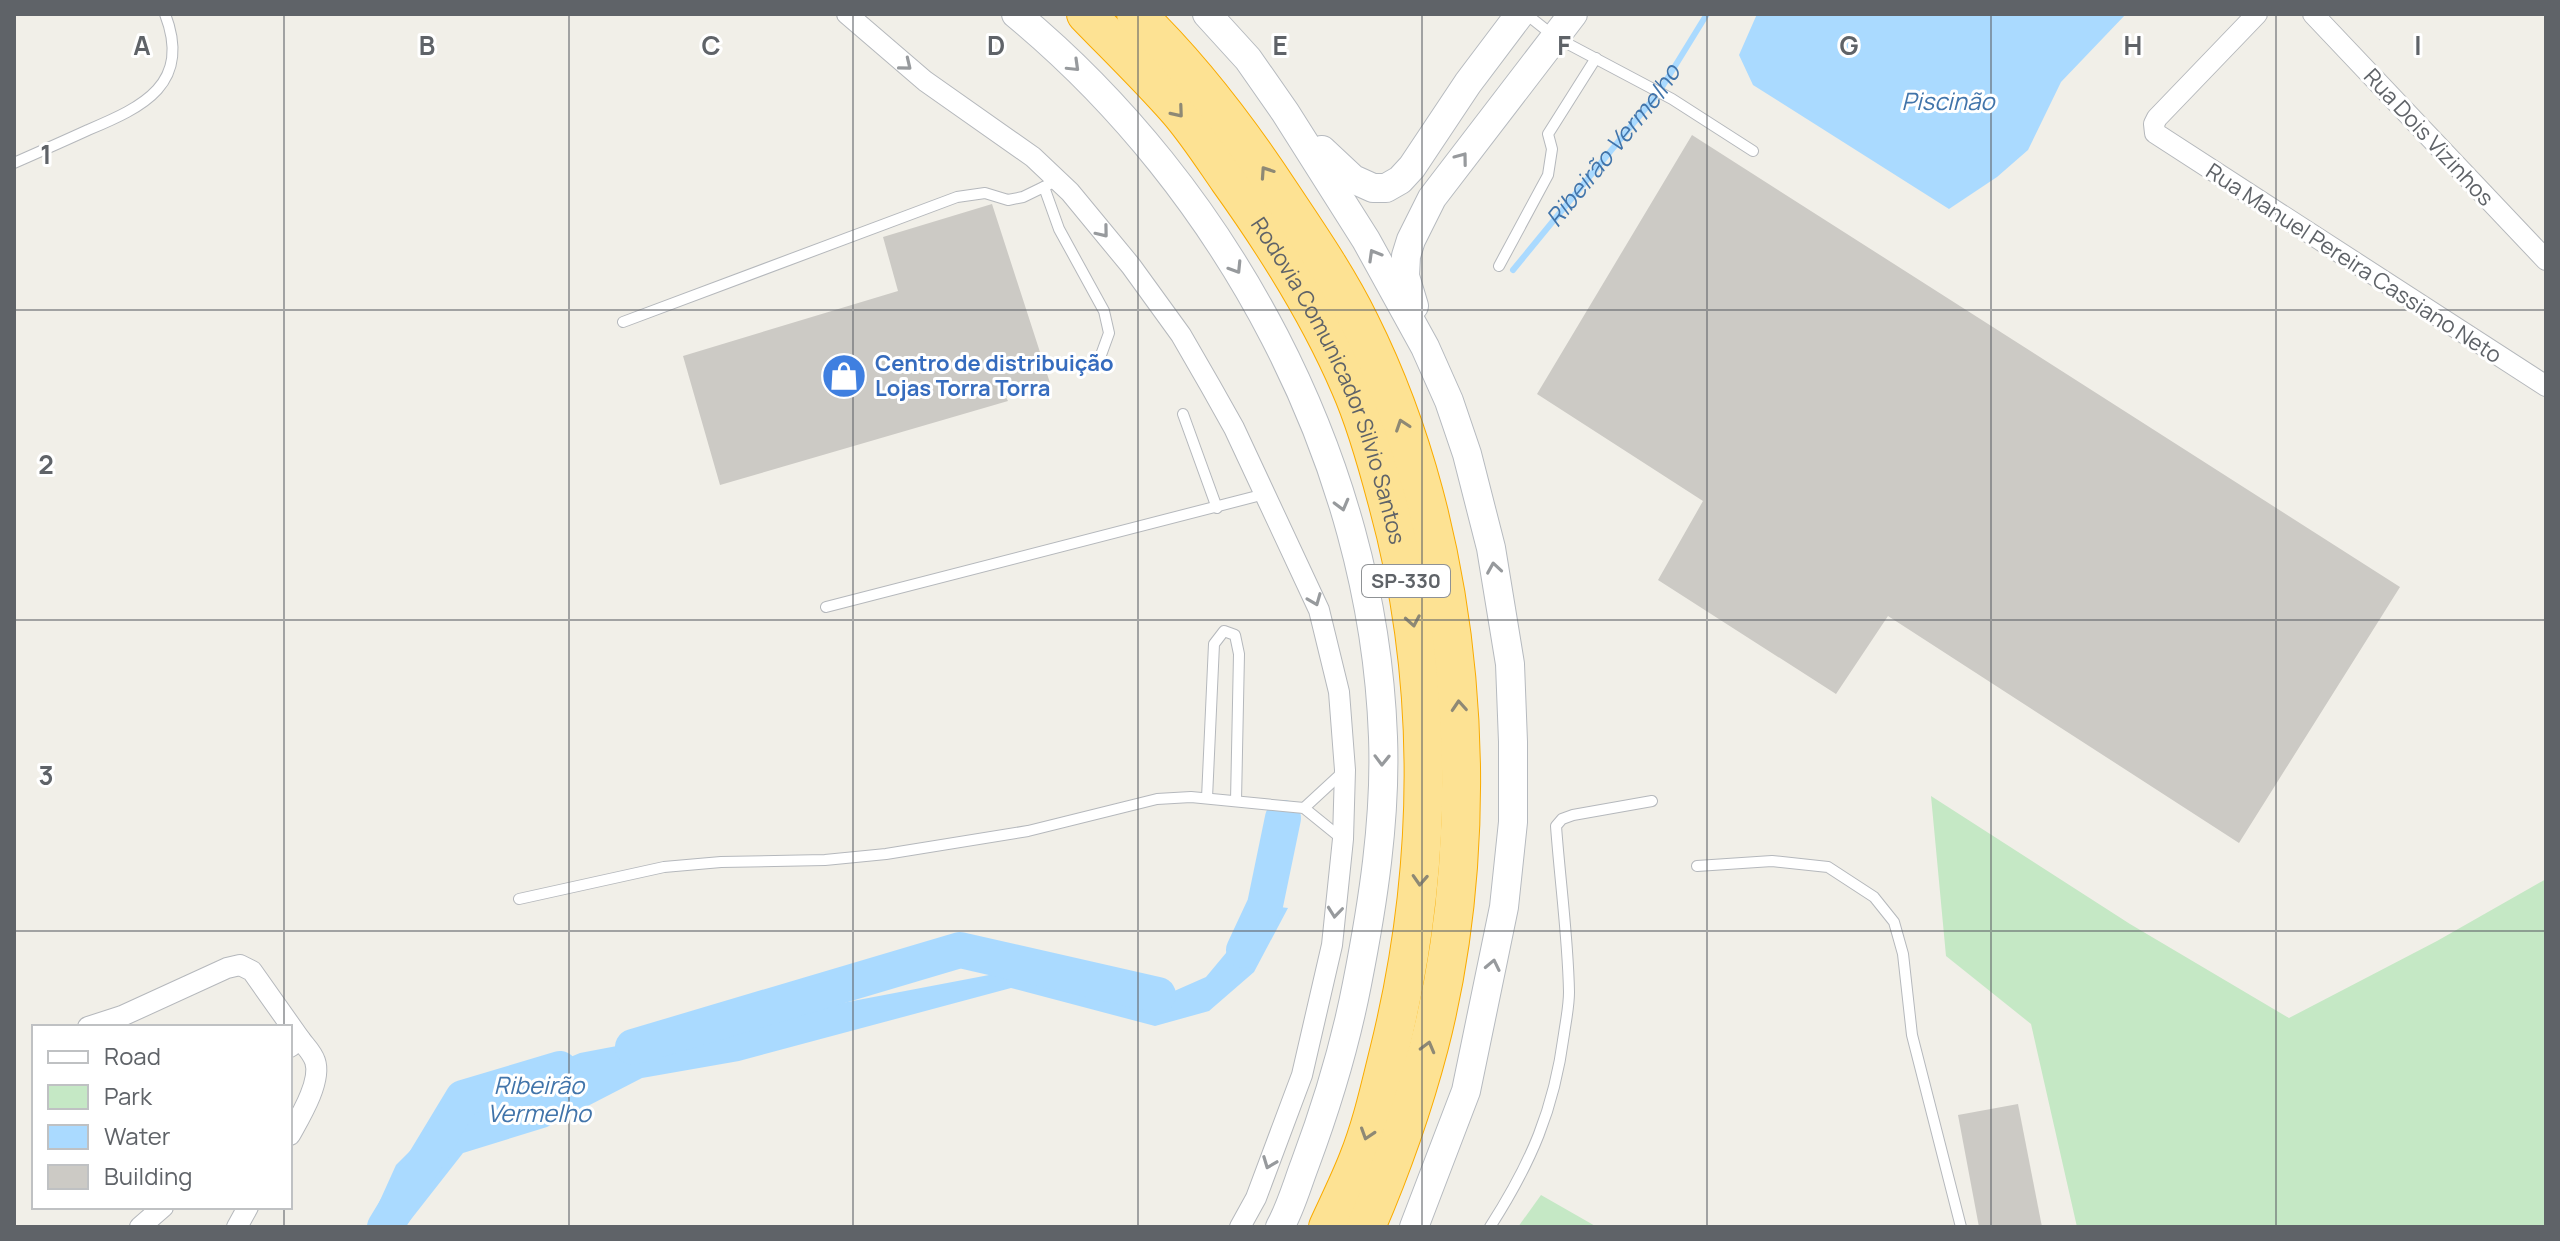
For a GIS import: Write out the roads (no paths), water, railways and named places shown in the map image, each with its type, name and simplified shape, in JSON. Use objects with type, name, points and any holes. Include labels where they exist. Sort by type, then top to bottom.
[{"type":"highway","name":"Rodovia Comunicador Silvio Santos","points":[[1086,14],[1179,111],[1250,209],[1288,270],[1351,387],[1401,551],[1416,636],[1421,704],[1425,796],[1419,896],[1404,991],[1376,1104],[1358,1159],[1328,1227]]},
{"type":"highway","name":"Rodovia Comunicador Silvio Santos","points":[[1136,14],[1181,62],[1249,145],[1330,268],[1361,324],[1393,399],[1410,448],[1437,550],[1457,674],[1463,761],[1448,951],[1429,1045],[1406,1119],[1366,1227]]},
{"type":"main road","points":[[1016,14],[1080,70],[1173,175],[1249,290],[1294,373],[1331,466],[1364,584],[1383,736],[1381,809],[1371,916],[1346,1039],[1322,1121],[1280,1227]]},
{"type":"main road","points":[[1207,14],[1248,59],[1285,112],[1366,240],[1425,347],[1449,401],[1467,454],[1491,548],[1510,664],[1513,742],[1513,822],[1504,907],[1466,1091],[1414,1227]]},
{"type":"main road","points":[[1285,112],[1353,179],[1373,188],[1386,188],[1400,180],[1412,167],[1468,83],[1520,14]]},
{"type":"main road","points":[[1425,347],[1405,276],[1411,240],[1432,198],[1573,14]]},
{"type":"street","points":[[847,14],[925,81],[1033,157],[1051,184],[1131,266],[1181,335],[1234,428],[1319,610],[1339,692],[1345,770],[1343,839],[1332,945],[1302,1075],[1256,1198],[1240,1227]]},
{"type":"street","name":"Rua Manuel Pereira Cassiano Neto","points":[[2257,14],[2157,118],[2153,129],[2161,138],[2546,386]]},
{"type":"street","name":"Rua Dois Vizinhos","points":[[2313,14],[2546,260]]},
{"type":"street","points":[[94,1025],[240,965],[252,971],[284,1025]]},
{"type":"street","points":[[292,1131],[317,1074],[316,1063],[295,1043]]},
{"type":"street","points":[[140,1227],[161,1209]]},
{"type":"street","points":[[237,1227],[247,1209]]},
{"type":"lane","points":[[14,163],[128,113],[152,97],[169,71],[173,55],[173,34],[165,14]]},
{"type":"lane","points":[[1526,14],[1555,37],[1714,124],[1753,151]]},
{"type":"lane","points":[[1499,266],[1548,175],[1552,162],[1548,134],[1596,58]]},
{"type":"lane","points":[[623,322],[957,197],[985,193],[1008,200],[1023,197],[1051,184],[1059,229],[1104,311],[1109,333],[1101,355]]},
{"type":"lane","points":[[1183,414],[1217,508]]},
{"type":"lane","points":[[826,607],[1265,494]]},
{"type":"lane","points":[[1207,798],[1214,644],[1224,631],[1235,635],[1239,654],[1236,801]]},
{"type":"lane","points":[[1304,808],[1345,770]]},
{"type":"lane","points":[[519,899],[664,867],[721,862],[825,860],[886,854],[1028,831],[1157,799],[1207,798],[1304,808],[1343,839]]},
{"type":"lane","points":[[1490,1227],[1519,1181],[1535,1147],[1560,1067],[1569,994],[1556,826],[1562,819],[1573,815],[1652,801]]},
{"type":"lane","points":[[1697,866],[1772,861],[1828,867],[1874,897],[1894,922],[1903,954],[1912,1035],[1961,1227]]},
{"type":"water","name":"Piscinão","points":[[1757,14],[2126,14],[2061,82],[2028,150],[1997,177],[1949,209],[1753,85],[1739,55]]},
{"type":"water","name":"Ribeirão Vermelho","points":[[1250,903],[1288,908],[1254,972],[1209,1011],[1155,1026],[1011,988],[739,1061],[642,1078],[547,1127],[463,1153],[405,1227],[368,1227],[396,1165],[420,1141],[525,1076],[580,1053],[1010,971],[1172,992],[1206,977],[1231,947]]},
{"type":"waterway","name":"Ribeirão Vermelho","points":[[1513,270],[1659,92],[1707,14]]},
{"type":"waterway","name":"Ribeirão Vermelho","points":[[1244,950],[1265,905],[1283,818]]},
{"type":"waterway","name":"Ribeirão Vermelho","points":[[633,1047],[960,950],[1158,995]]},
{"type":"waterway","name":"Ribeirão Vermelho","points":[[385,1227],[463,1098],[560,1069]]},
{"type":"place","name":"Centro de distribuição Lojas Torra Torra","points":[[844,376]]}]
